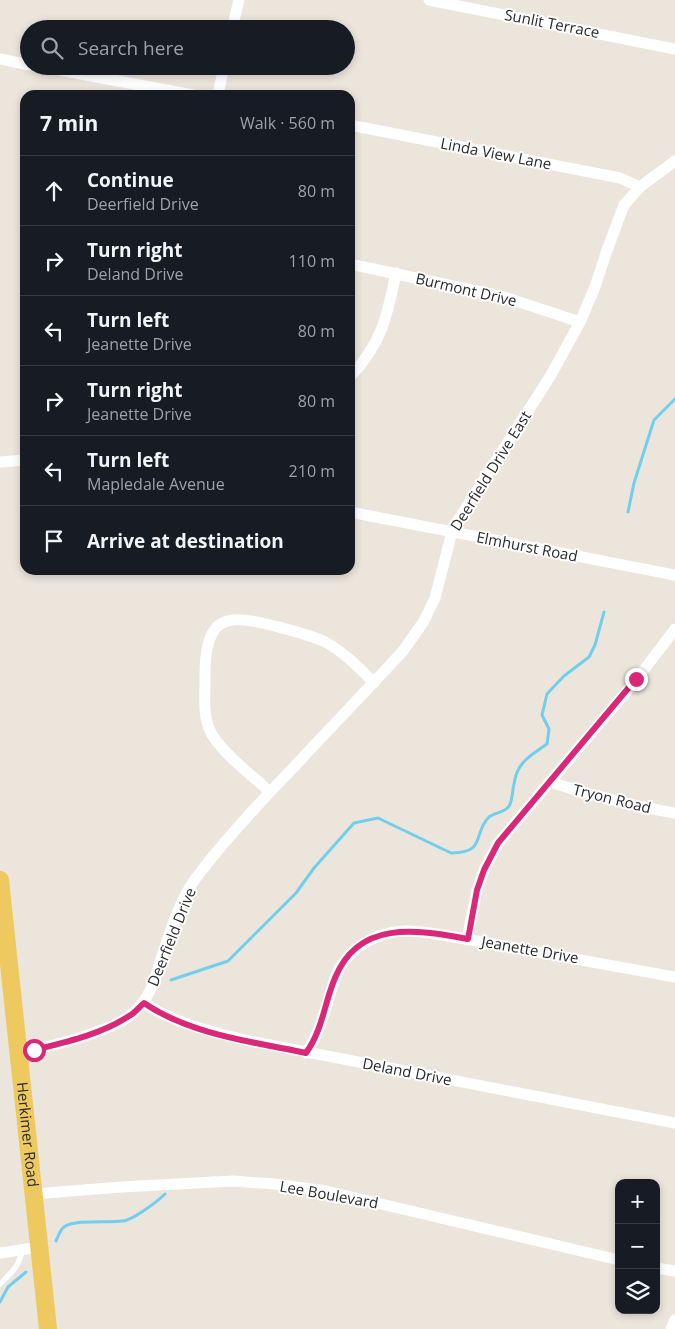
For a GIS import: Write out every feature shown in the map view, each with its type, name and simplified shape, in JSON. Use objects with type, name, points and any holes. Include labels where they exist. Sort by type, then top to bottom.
[{"type":"main road","name":"Herkimer Road","points":[[0,880],[48,1329]]},
{"type":"street","points":[[234,20],[239,0]]},
{"type":"street","name":"Sunlit Terrace","points":[[429,0],[675,49]]},
{"type":"street","points":[[0,59],[20,62]]},
{"type":"street","points":[[86,75],[166,90]]},
{"type":"street","points":[[219,90],[222,75]]},
{"type":"street","name":"Linda View Lane","points":[[355,127],[620,178],[640,188]]},
{"type":"street","name":"Deerfield Drive East","points":[[270,792],[404,651],[424,621],[435,598],[451,533],[551,375],[580,322],[595,287],[624,205],[640,188],[675,161]]},
{"type":"street","name":"Burmont Drive","points":[[355,265],[504,297],[580,322]]},
{"type":"street","points":[[355,371],[363,363],[377,342],[387,318],[396,273]]},
{"type":"street","points":[[0,462],[20,460]]},
{"type":"street","name":"Elmhurst Road","points":[[355,513],[675,575]]},
{"type":"street","points":[[270,792],[221,746],[207,724],[204,708],[205,663],[210,640],[215,630],[222,623],[232,620],[244,620],[298,632],[327,643],[355,664],[374,682]]},
{"type":"street","points":[[468,939],[477,890],[484,870],[498,843],[636,679],[675,629]]},
{"type":"street","name":"Tryon Road","points":[[550,782],[590,795],[675,813]]},
{"type":"street","name":"Deerfield Drive","points":[[19,1054],[64,1042],[111,1026],[131,1015],[144,1003],[153,986],[185,896],[196,878],[270,792]]},
{"type":"street","name":"Jeanette Drive","points":[[306,1053],[316,1039],[335,978],[345,960],[356,947],[373,938],[394,932],[406,931],[468,939],[675,977]]},
{"type":"street","name":"Deland Drive","points":[[144,1003],[161,1014],[200,1028],[249,1041],[675,1123]]},
{"type":"street","name":"Lee Boulevard","points":[[34,1194],[223,1182],[274,1184],[326,1191],[615,1259]]},
{"type":"street","points":[[0,1253],[40,1247]]},
{"type":"street","points":[[660,1269],[675,1271]]},
{"type":"street","points":[[671,1329],[675,1320]]},
{"type":"lane","points":[[0,1284],[16,1269],[22,1250]]},
{"type":"waterway","points":[[628,512],[634,483],[654,420],[675,399]]},
{"type":"waterway","points":[[171,980],[228,961],[296,893],[314,868],[354,823],[378,818],[451,853],[470,850],[477,841],[484,823],[489,817],[505,810],[509,806],[516,776],[521,765],[547,744],[549,729],[542,715],[547,694],[564,676],[589,657],[595,645],[604,612]]},
{"type":"waterway","points":[[56,1241],[64,1227],[84,1222],[117,1222],[127,1220],[145,1210],[165,1194]]},
{"type":"waterway","points":[[0,1302],[8,1287],[26,1272]]},
{"type":"route","points":[[34,1050],[111,1026],[131,1015],[144,1003],[161,1014],[200,1028],[306,1053],[316,1039],[335,978],[345,960],[356,947],[373,938],[394,932],[406,931],[468,939],[477,890],[484,870],[498,843],[636,679]]}]
